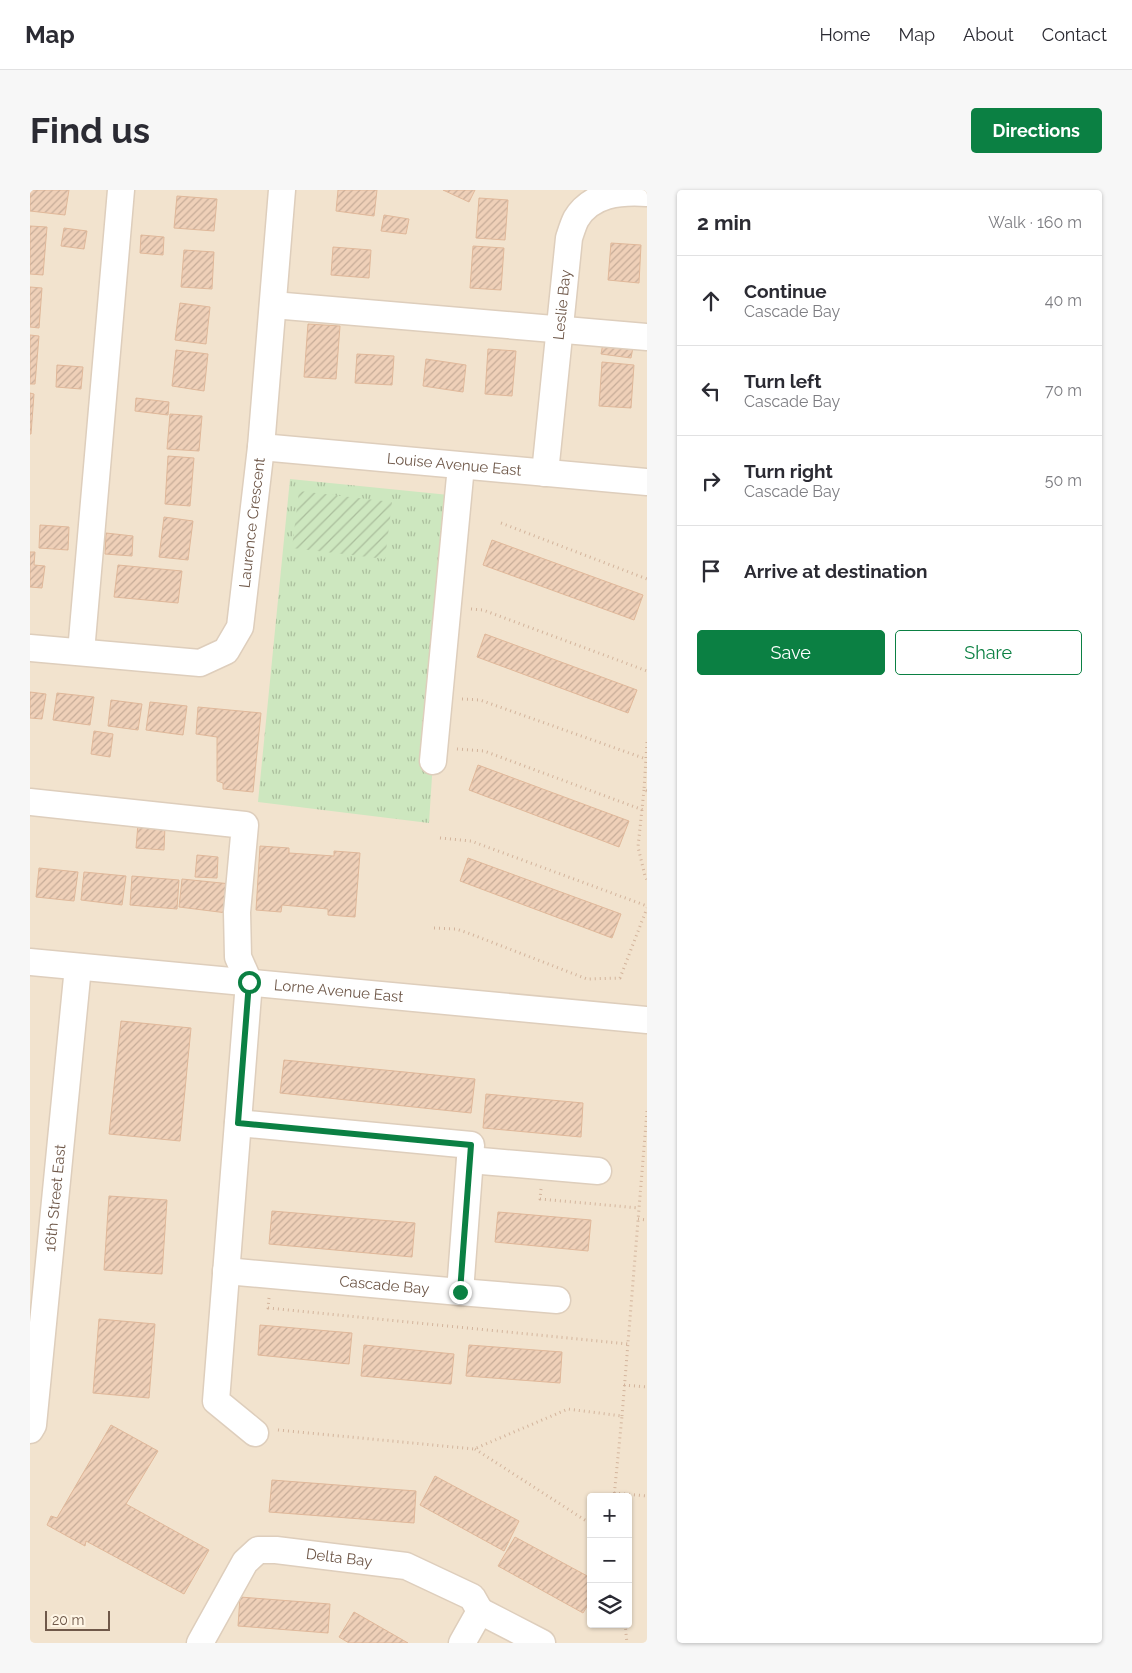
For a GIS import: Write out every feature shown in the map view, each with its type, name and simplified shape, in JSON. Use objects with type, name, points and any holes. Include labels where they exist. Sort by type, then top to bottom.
[{"type":"street","points":[[81,652],[121,190]]},
{"type":"street","name":"Laurence Crescent","points":[[30,648],[200,663],[226,651],[240,627],[261,447],[282,190]]},
{"type":"street","name":"Leslie Bay","points":[[545,473],[569,238],[575,221],[584,207],[606,195],[631,192],[647,193]]},
{"type":"street","points":[[273,305],[647,337]]},
{"type":"street","name":"Louise Avenue East","points":[[261,447],[647,482]]},
{"type":"street","points":[[434,754],[462,466]]},
{"type":"street","points":[[30,802],[245,825],[237,912],[238,957],[249,982],[216,1401],[255,1433]]},
{"type":"street","name":"Lorne Avenue East","points":[[30,962],[647,1020]]},
{"type":"street","name":"16th Street East","points":[[30,1430],[78,967]]},
{"type":"street","points":[[238,1123],[471,1145],[460,1292]]},
{"type":"street","points":[[470,1160],[598,1171]]},
{"type":"street","name":"Cascade Bay","points":[[226,1271],[557,1300]]},
{"type":"street","name":"Delta Bay","points":[[200,1643],[245,1562],[258,1550],[276,1550],[406,1566],[472,1597],[480,1611]]},
{"type":"street","points":[[462,1643],[480,1611],[542,1643]]},
{"type":"path","points":[[501,523],[647,579]]},
{"type":"path","points":[[448,607],[483,610],[647,672]]},
{"type":"path","points":[[439,698],[480,700],[646,760]]},
{"type":"path","points":[[647,742],[646,790],[638,847],[647,880]]},
{"type":"path","points":[[434,754],[484,751],[643,810]]},
{"type":"path","points":[[434,928],[456,929],[468,933],[587,979],[620,978],[645,917],[647,907],[471,841],[440,838]]},
{"type":"path","points":[[614,1493],[647,1111]]},
{"type":"path","points":[[542,1166],[540,1199],[639,1208]]},
{"type":"path","points":[[638,1219],[647,1220]]},
{"type":"path","points":[[271,1275],[268,1308],[628,1344]]},
{"type":"path","points":[[624,1385],[647,1387]]},
{"type":"path","points":[[474,1449],[568,1410],[622,1416]]},
{"type":"path","points":[[255,1433],[268,1429],[474,1449],[587,1521]]},
{"type":"path","points":[[632,1496],[647,1496]]},
{"type":"path","points":[[625,1628],[627,1643]]},
{"type":"shaded area","points":[[30,190],[647,190],[647,1643],[30,1643]]},
{"type":"green space","points":[[290,479],[459,496],[433,761],[429,823],[258,802]]},
{"type":"green space","points":[[299,491],[392,502],[385,559],[292,548]]},
{"type":"building","points":[[30,190],[69,190],[65,215],[30,211]]},
{"type":"building","points":[[338,190],[377,190],[374,216],[336,211]]},
{"type":"building","points":[[443,190],[475,190],[469,202]]},
{"type":"building","points":[[177,196],[217,199],[214,231],[174,228]]},
{"type":"building","points":[[479,198],[508,200],[505,240],[476,238]]},
{"type":"building","points":[[384,215],[409,219],[406,234],[381,231]]},
{"type":"building","points":[[30,226],[47,227],[43,275],[30,274]]},
{"type":"building","points":[[64,228],[87,231],[84,249],[61,246]]},
{"type":"building","points":[[141,235],[164,237],[163,255],[140,253]]},
{"type":"building","points":[[611,243],[641,245],[639,283],[608,280]]},
{"type":"building","points":[[473,246],[504,248],[501,290],[470,288]]},
{"type":"building","points":[[333,247],[371,250],[369,278],[331,275]]},
{"type":"building","points":[[184,250],[214,252],[212,289],[181,287]]},
{"type":"building","points":[[30,287],[42,288],[39,328],[30,327]]},
{"type":"building","points":[[180,303],[210,307],[206,344],[175,340]]},
{"type":"building","points":[[308,324],[340,326],[336,379],[304,377]]},
{"type":"building","points":[[30,335],[39,336],[35,384],[30,384]]},
{"type":"building","points":[[604,338],[634,342],[631,358],[601,354]]},
{"type":"building","points":[[488,349],[516,351],[512,396],[485,394]]},
{"type":"building","points":[[176,350],[208,354],[204,391],[172,386]]},
{"type":"building","points":[[357,354],[394,356],[392,385],[355,383]]},
{"type":"building","points":[[426,359],[466,365],[463,392],[423,386]]},
{"type":"building","points":[[602,362],[634,365],[631,408],[599,406]]},
{"type":"building","points":[[57,365],[83,367],[81,389],[56,387]]},
{"type":"building","points":[[30,393],[34,394],[31,434],[30,434]]},
{"type":"building","points":[[136,398],[169,402],[168,415],[135,411]]},
{"type":"building","points":[[170,414],[202,416],[199,451],[167,449]]},
{"type":"building","points":[[168,456],[194,458],[190,506],[165,504]]},
{"type":"building","points":[[164,517],[193,521],[188,560],[159,557]]},
{"type":"building","points":[[40,525],[69,527],[68,550],[39,548]]},
{"type":"building","points":[[106,533],[133,536],[132,556],[105,554]]},
{"type":"building","points":[[492,540],[643,595],[634,620],[483,565]]},
{"type":"building","points":[[30,552],[35,552],[34,565],[45,566],[42,588],[30,587]]},
{"type":"building","points":[[118,565],[182,571],[178,603],[114,597]]},
{"type":"building","points":[[485,634],[637,690],[628,713],[477,657]]},
{"type":"building","points":[[30,692],[46,694],[42,719],[30,718]]},
{"type":"building","points":[[57,693],[94,697],[90,725],[53,720]]},
{"type":"building","points":[[111,700],[142,704],[138,730],[108,726]]},
{"type":"building","points":[[150,702],[187,706],[183,735],[146,730]]},
{"type":"building","points":[[198,707],[261,713],[253,792],[223,789],[223,783],[217,781],[217,737],[196,734]]},
{"type":"building","points":[[94,731],[113,734],[110,757],[91,754]]},
{"type":"building","points":[[478,765],[629,821],[619,847],[469,790]]},
{"type":"building","points":[[138,824],[165,826],[164,850],[136,848]]},
{"type":"building","points":[[260,846],[289,848],[289,853],[334,856],[334,851],[360,853],[355,917],[328,915],[328,909],[282,905],[281,912],[256,910]]},
{"type":"building","points":[[197,855],[218,857],[217,878],[195,877]]},
{"type":"building","points":[[468,858],[621,914],[612,938],[460,881]]},
{"type":"building","points":[[39,868],[78,872],[74,901],[36,897]]},
{"type":"building","points":[[84,872],[126,876],[122,905],[81,900]]},
{"type":"building","points":[[132,876],[179,880],[177,909],[130,905]]},
{"type":"building","points":[[182,879],[231,884],[227,913],[179,907]]},
{"type":"building","points":[[121,1021],[191,1028],[180,1141],[109,1134]]},
{"type":"building","points":[[284,1060],[475,1079],[471,1113],[280,1093]]},
{"type":"building","points":[[486,1094],[583,1103],[581,1137],[483,1128]]},
{"type":"building","points":[[109,1196],[167,1200],[162,1274],[104,1270]]},
{"type":"building","points":[[272,1211],[415,1223],[412,1257],[269,1244]]},
{"type":"building","points":[[498,1212],[591,1220],[588,1251],[495,1242]]},
{"type":"building","points":[[99,1319],[155,1324],[149,1398],[93,1393]]},
{"type":"building","points":[[260,1325],[352,1333],[349,1364],[258,1355]]},
{"type":"building","points":[[364,1345],[454,1354],[451,1384],[361,1376]]},
{"type":"building","points":[[469,1345],[562,1352],[560,1383],[466,1376]]},
{"type":"building","points":[[111,1425],[158,1451],[126,1504],[209,1550],[184,1594],[86,1541],[85,1546],[47,1525],[51,1516],[57,1518]]},
{"type":"building","points":[[435,1476],[519,1521],[504,1551],[420,1505]]},
{"type":"building","points":[[272,1480],[416,1491],[414,1523],[269,1512]]},
{"type":"building","points":[[515,1537],[587,1576],[587,1606],[583,1613],[498,1566]]},
{"type":"building","points":[[240,1597],[330,1604],[328,1633],[238,1626]]},
{"type":"building","points":[[354,1612],[408,1643],[349,1643],[339,1637]]},
{"type":"route","points":[[249,982],[238,1123],[471,1145],[460,1292]]}]
